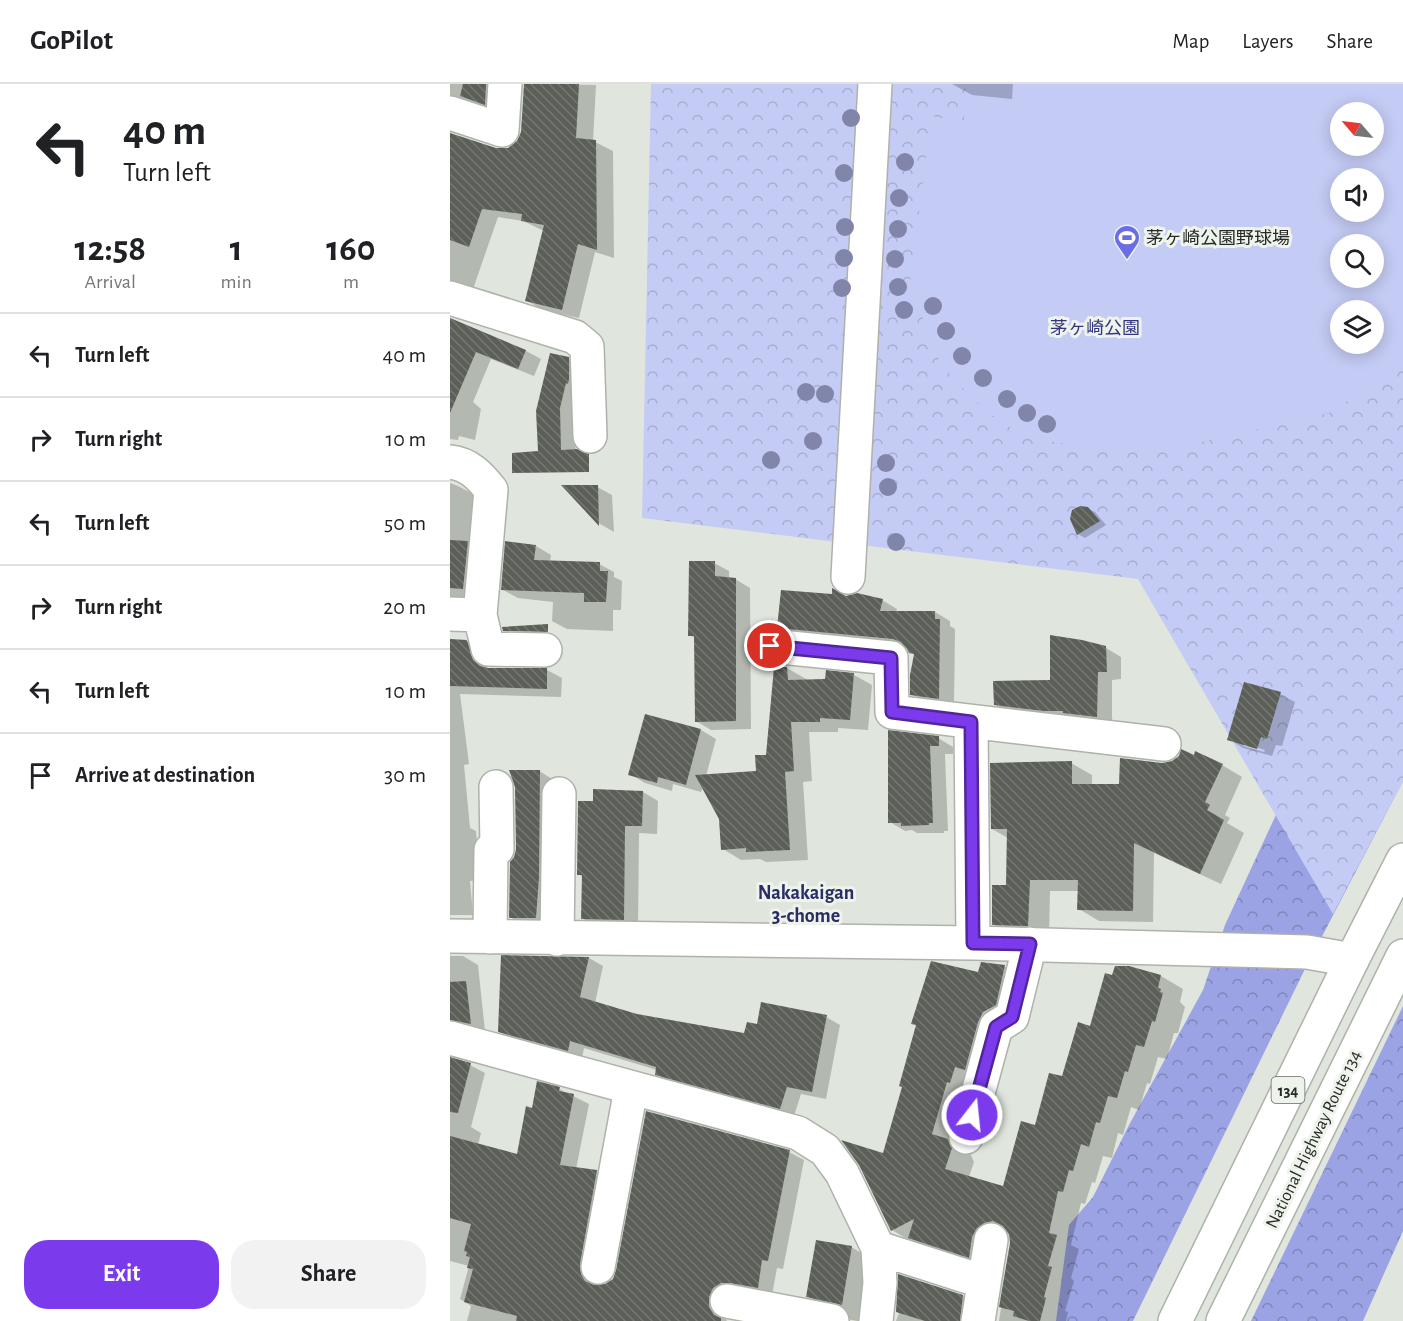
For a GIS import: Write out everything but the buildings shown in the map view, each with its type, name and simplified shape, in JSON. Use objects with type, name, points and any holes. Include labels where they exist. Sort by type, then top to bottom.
[{"type":"main road","points":[[450,113],[502,129],[505,84]]},
{"type":"main road","points":[[848,577],[875,84]]},
{"type":"main road","points":[[450,298],[575,337],[587,347],[590,436]]},
{"type":"main road","points":[[450,462],[459,463],[478,474],[491,490],[465,615],[488,648],[545,650]]},
{"type":"main road","points":[[770,646],[891,658],[892,712],[1164,744]]},
{"type":"main road","points":[[971,722],[973,943]]},
{"type":"main road","points":[[490,937],[491,850],[497,849],[496,787]]},
{"type":"main road","points":[[557,939],[558,794]]},
{"type":"main road","name":"134","points":[[1175,1321],[1403,861]]},
{"type":"main road","points":[[450,936],[1030,944],[1307,952],[1352,960]]},
{"type":"main road","points":[[966,1137],[996,1027],[1012,1017],[1030,944]]},
{"type":"main road","name":"National Highway Route 134","points":[[1223,1321],[1403,956]]},
{"type":"main road","points":[[450,1038],[798,1133],[816,1144],[825,1150],[842,1173],[878,1248],[880,1283],[876,1321]]},
{"type":"main road","points":[[598,1267],[631,1089]]},
{"type":"main road","points":[[978,1321],[991,1240]]},
{"type":"main road","points":[[878,1248],[984,1282]]},
{"type":"main road","points":[[727,1301],[832,1321]]},
{"type":"green space","name":"茅ヶ崎公園","points":[[651,84],[1403,84],[1403,781],[1333,914],[1138,579],[642,518]]},
{"type":"green space","name":"茅ヶ崎公園野球場","points":[[958,84],[1403,84],[1403,365],[1329,413],[1162,451],[1031,439],[999,421],[968,394],[940,363],[910,285],[931,116],[964,122],[966,86]]},
{"type":"green space","points":[[1323,713],[1403,781],[1304,971],[1133,1321],[1056,1321],[1069,1225],[1093,1197],[1129,1125],[1203,990],[1225,925]]},
{"type":"green space","points":[[1403,1006],[1403,1231],[1363,1321],[1251,1321]]},
{"type":"place","name":"茅ヶ崎公園野球場","points":[[1127,261]]},
{"type":"district","name":"Nakakaigan 3-chome","points":[[806,904]]},
{"type":"route","points":[[770,646],[891,658],[892,712],[971,722],[973,943],[1030,944],[1012,1017],[996,1027],[972,1115]]}]
